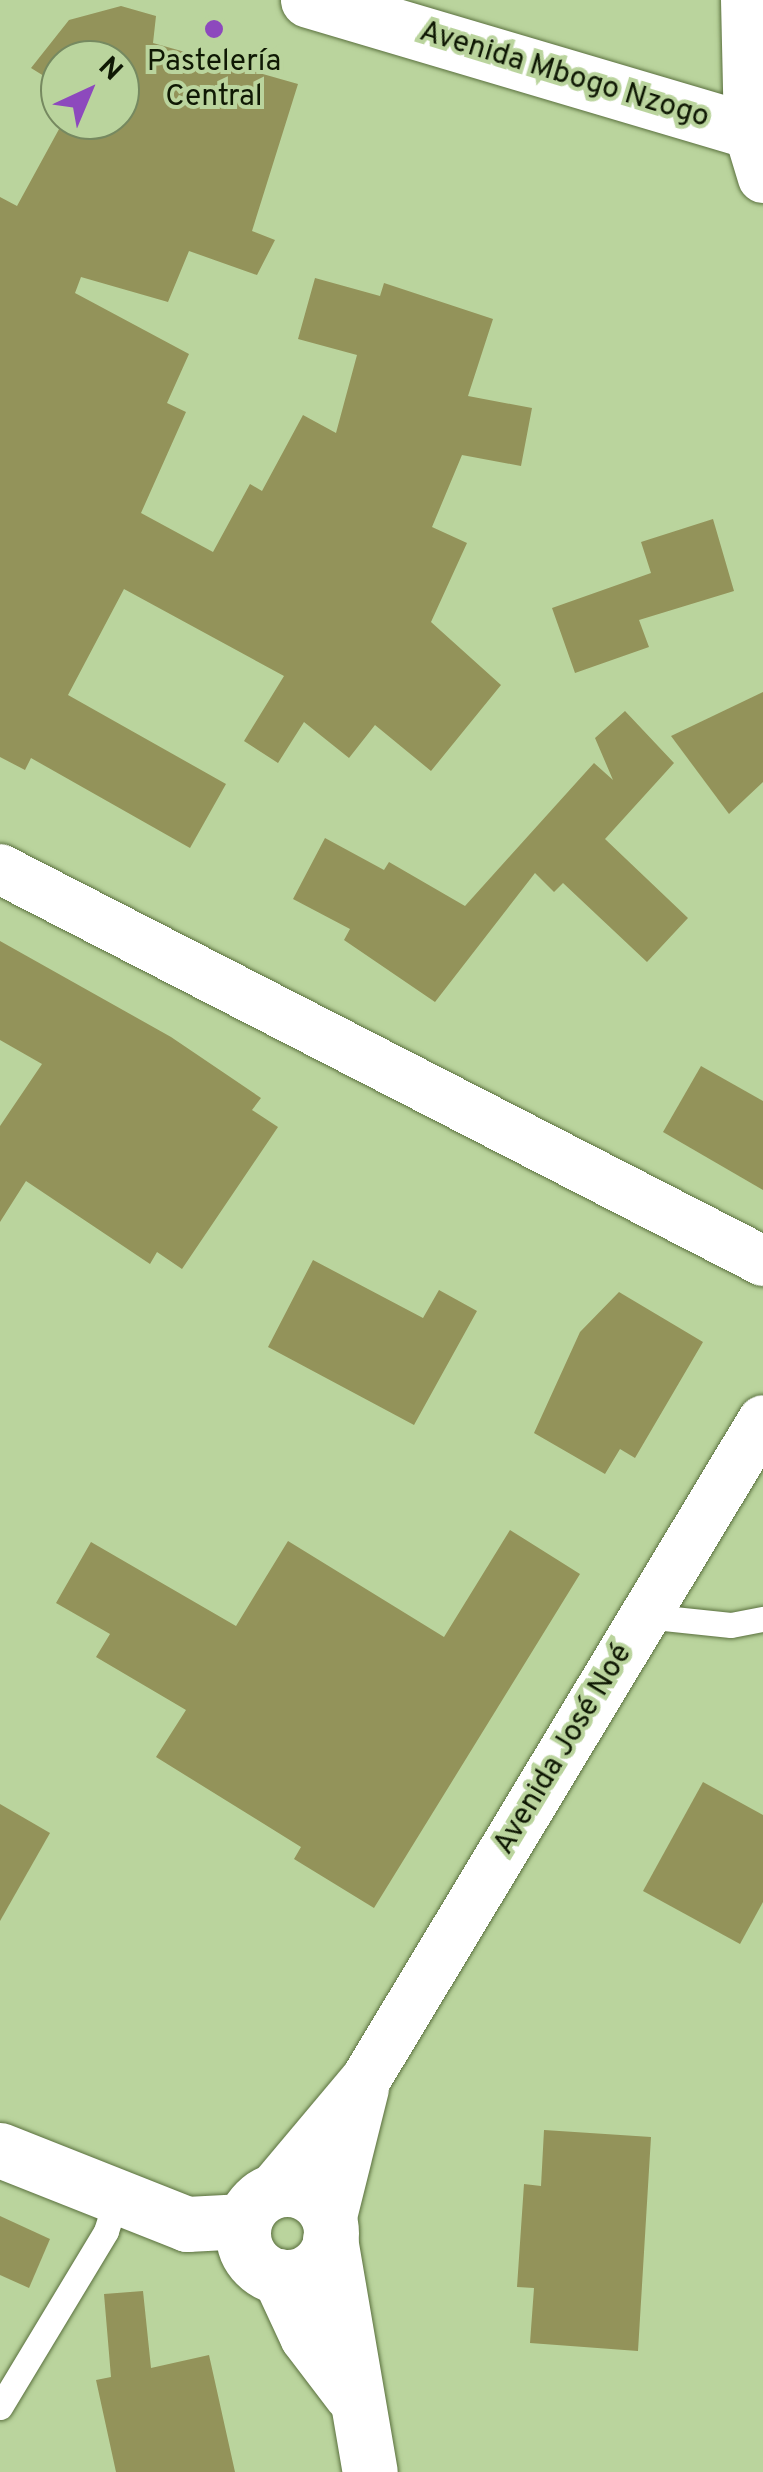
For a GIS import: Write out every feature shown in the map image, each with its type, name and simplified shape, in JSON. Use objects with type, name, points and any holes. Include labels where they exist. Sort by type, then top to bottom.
[{"type":"street","name":"Avenida Mbogo Nzogo","points":[[308,0],[758,148]]},
{"type":"street","points":[[746,0],[758,148]]},
{"type":"street","points":[[0,868],[763,1261]]},
{"type":"street","name":"Avenida José Noé","points":[[258,2206],[366,2079],[763,1420]]},
{"type":"street","name":"Avenida José Noé","points":[[330,2232],[366,2079]]},
{"type":"street","points":[[0,2150],[116,2200],[186,2224],[258,2206],[314,2199],[330,2232],[349,2316],[351,2394],[370,2472]]},
{"type":"street","points":[[258,2206],[246,2250],[279,2276],[307,2336],[351,2394]]},
{"type":"street","points":[[279,2276],[307,2272],[330,2232]]},
{"type":"lane","points":[[645,1616],[731,1625],[763,1619]]},
{"type":"lane","points":[[0,2407],[106,2231],[116,2200]]},
{"type":"building","points":[[121,6],[156,16],[153,43],[298,84],[252,231],[275,240],[257,275],[189,251],[168,302],[81,277],[75,293],[189,354],[167,403],[186,412],[141,513],[213,552],[250,484],[262,491],[303,415],[336,433],[357,355],[298,339],[315,278],[380,296],[384,283],[493,319],[468,396],[532,408],[521,466],[462,455],[432,527],[467,543],[431,622],[501,685],[431,771],[375,725],[349,758],[304,722],[278,763],[244,741],[284,676],[124,589],[68,695],[226,784],[190,848],[31,758],[25,770],[0,757],[0,197],[17,206],[53,140],[140,140],[140,40],[53,40],[69,20]]},
{"type":"building","points":[[40,57],[40,74],[31,68]]},
{"type":"building","points":[[713,519],[734,591],[639,620],[649,647],[575,673],[552,608],[651,573],[641,542]]},
{"type":"building","points":[[763,692],[763,782],[729,814],[671,736]]},
{"type":"building","points":[[625,711],[674,763],[605,839],[688,918],[647,962],[563,883],[554,892],[535,873],[435,1002],[344,940],[350,929],[293,899],[325,838],[384,870],[389,862],[465,906],[594,763],[613,780],[595,738]]},
{"type":"building","points":[[0,941],[171,1037],[261,1098],[252,1110],[278,1127],[182,1269],[157,1252],[150,1264],[26,1181],[0,1222],[0,1126],[42,1064],[0,1040]]},
{"type":"building","points":[[701,1066],[763,1101],[763,1190],[663,1132]]},
{"type":"building","points":[[313,1260],[423,1318],[439,1290],[477,1311],[414,1425],[268,1347]]},
{"type":"building","points":[[619,1292],[703,1342],[635,1458],[620,1449],[605,1474],[534,1433],[580,1332]]},
{"type":"building","points":[[510,1530],[580,1574],[374,1908],[294,1859],[301,1847],[156,1757],[186,1710],[96,1657],[110,1634],[56,1603],[91,1542],[236,1626],[288,1541],[444,1637]]},
{"type":"building","points":[[703,1782],[763,1815],[763,1902],[740,1944],[643,1891]]},
{"type":"building","points":[[0,1804],[50,1833],[0,1921]]},
{"type":"building","points":[[544,2130],[651,2137],[638,2351],[530,2343],[534,2288],[517,2287],[524,2184],[541,2186]]},
{"type":"building","points":[[0,2216],[50,2239],[29,2288],[0,2275]]},
{"type":"building","points":[[143,2291],[151,2368],[209,2355],[235,2472],[116,2472],[96,2380],[111,2377],[104,2294]]},
{"type":"place","name":"Pastelería Central","points":[[214,29]]}]
